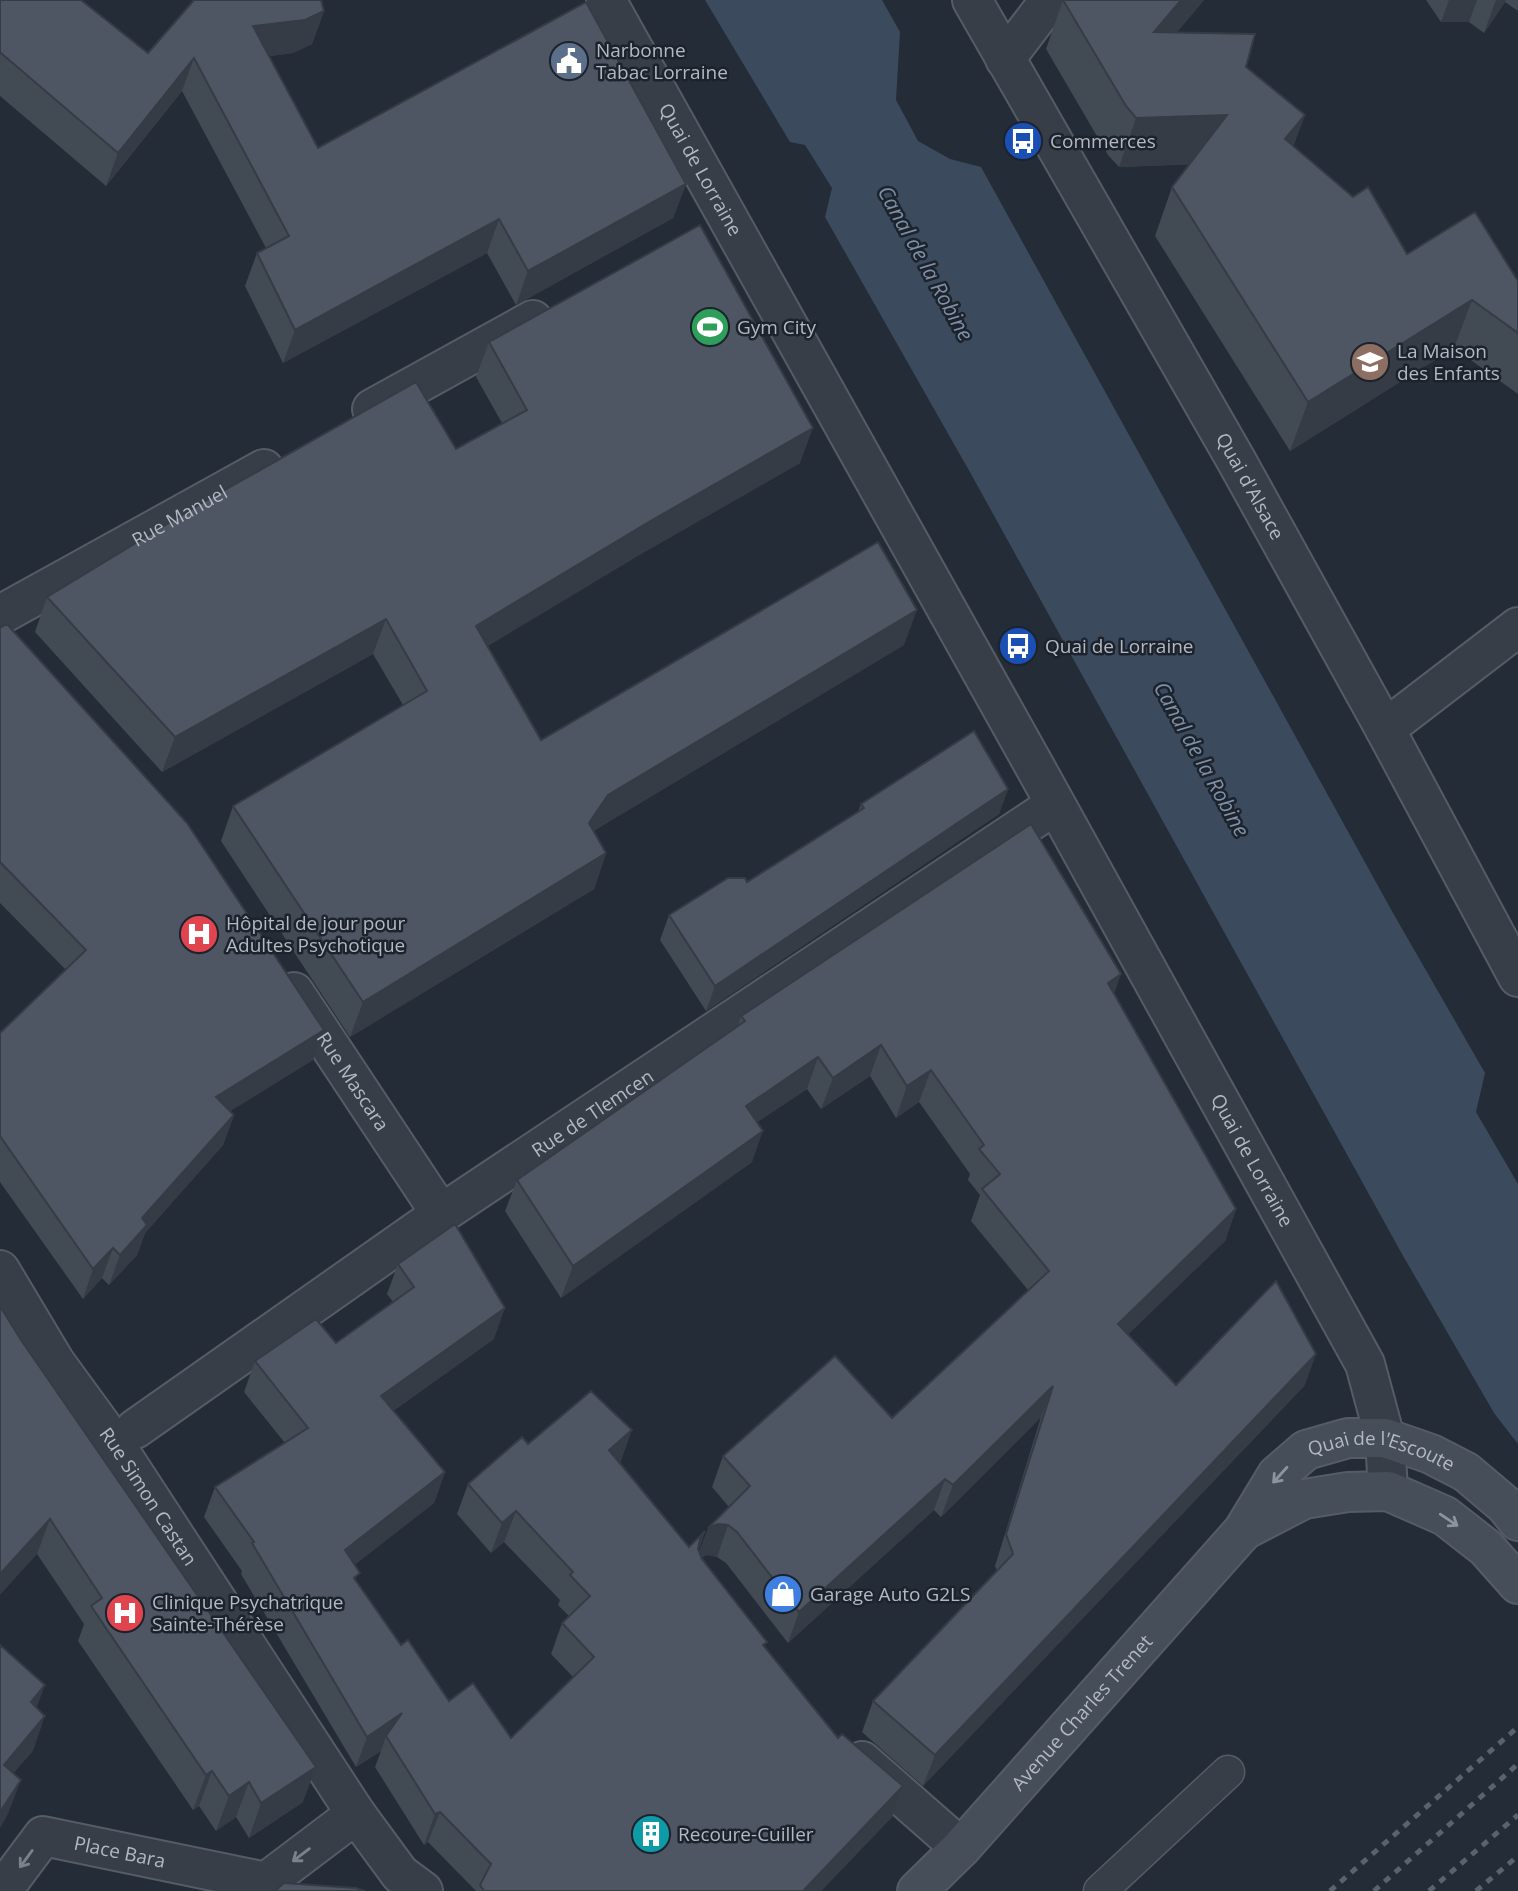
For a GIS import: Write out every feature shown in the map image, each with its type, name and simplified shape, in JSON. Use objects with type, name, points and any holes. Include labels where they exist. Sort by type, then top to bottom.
[{"type":"main road","name":"Quai de l'Escoute","points":[[1242,1531],[1277,1475],[1306,1450],[1348,1438],[1385,1437],[1431,1454],[1466,1472],[1505,1505],[1518,1521]]},
{"type":"main road","name":"Quai de l'Escoute","points":[[1242,1531],[1304,1499],[1348,1492],[1388,1491],[1446,1516],[1486,1548],[1518,1584]]},
{"type":"main road","name":"Avenue Charles Trenet","points":[[917,1891],[961,1848],[1242,1531]]},
{"type":"street","name":"Quai de Lorraine","points":[[606,0],[713,220],[1055,805],[1365,1364],[1385,1437],[1388,1491]]},
{"type":"street","name":"Quai d'Alsace","points":[[972,0],[1236,460],[1518,977]]},
{"type":"street","points":[[1005,59],[1050,0]]},
{"type":"street","points":[[338,428],[568,300]]},
{"type":"street","name":"Rue Manuel","points":[[6,629],[290,454]]},
{"type":"street","points":[[1385,729],[1518,626]]},
{"type":"street","name":"Rue de Tlemcen","points":[[135,1429],[441,1214],[1055,805]]},
{"type":"street","name":"Rue Mascara","points":[[276,964],[441,1214]]},
{"type":"street","name":"Rue Simon Castan","points":[[0,1270],[55,1362],[121,1455],[356,1814],[400,1874],[423,1891]]},
{"type":"street","points":[[841,1743],[961,1848]]},
{"type":"street","name":"Place Bara","points":[[2,1891],[43,1836],[260,1886],[356,1814]]},
{"type":"lane","points":[[1100,1891],[1227,1772]]},
{"type":"water","name":"Canal de la Robine","points":[[705,0],[882,0],[900,32],[896,100],[918,141],[950,159],[981,167],[1393,913],[1485,1073],[1476,1112],[1518,1184],[1518,1444],[1494,1413],[1402,1254],[971,474],[825,217],[832,188],[805,145],[790,142]]},
{"type":"building","points":[[0,0],[81,0],[148,53],[194,0],[321,0],[324,11],[305,20],[253,26],[318,148],[586,2],[686,184],[528,271],[499,219],[295,330],[257,253],[289,236],[194,58],[118,153],[0,54]]},
{"type":"building","points":[[1063,0],[1181,0],[1154,32],[1255,34],[1246,67],[1305,115],[1285,139],[1353,197],[1368,187],[1407,254],[1475,212],[1518,281],[1518,333],[1472,300],[1308,402],[1172,187],[1227,115],[1136,118],[1126,106]]},
{"type":"building","points":[[700,225],[813,428],[647,523],[476,626],[541,740],[878,542],[917,610],[608,795],[589,823],[606,853],[363,1002],[233,806],[427,691],[386,619],[175,737],[47,597],[200,504],[416,382],[456,449],[527,410],[489,342]]},
{"type":"building","points":[[7,624],[187,823],[324,1030],[216,1097],[234,1115],[142,1218],[147,1225],[120,1255],[113,1248],[93,1269],[0,1136],[0,1033],[86,950],[0,862],[0,628]]},
{"type":"building","points":[[974,731],[1008,789],[715,986],[669,915],[728,878],[745,878],[747,882],[864,808],[861,804]]},
{"type":"building","points":[[1031,824],[1121,974],[1108,983],[1236,1209],[1118,1324],[1176,1385],[1276,1281],[1316,1354],[935,1755],[873,1701],[1013,1554],[1006,1534],[1053,1386],[953,1485],[945,1479],[799,1612],[737,1532],[728,1525],[718,1524],[708,1528],[750,1486],[723,1456],[835,1356],[892,1418],[1049,1271],[982,1189],[1000,1174],[979,1149],[984,1145],[931,1070],[907,1086],[881,1045],[833,1078],[818,1057],[746,1106],[763,1131],[573,1266],[517,1180],[745,1021],[741,1016]]},
{"type":"building","points":[[455,1224],[505,1308],[381,1396],[445,1472],[345,1550],[360,1573],[354,1578],[401,1645],[408,1640],[449,1701],[473,1683],[511,1738],[594,1657],[562,1623],[590,1596],[570,1575],[573,1572],[516,1511],[502,1523],[468,1484],[522,1437],[528,1444],[591,1391],[632,1430],[609,1450],[689,1547],[705,1531],[698,1549],[702,1559],[767,1642],[763,1645],[838,1738],[842,1734],[903,1786],[803,1891],[484,1891],[480,1885],[491,1864],[440,1812],[435,1814],[386,1736],[402,1713],[367,1737],[252,1543],[254,1542],[215,1487],[308,1428],[255,1361],[316,1319],[336,1343],[414,1287],[398,1264]]},
{"type":"building","name":"Clinique Psychatrique Sainte-Thérèse","points":[[0,1306],[316,1767],[261,1803],[249,1782],[229,1796],[212,1771],[206,1775],[91,1606],[102,1598],[50,1519],[0,1574]]},
{"type":"building","points":[[0,1645],[45,1685],[31,1702],[45,1716],[4,1765],[21,1780],[0,1812]]},
{"type":"building","points":[[284,1883],[356,1888],[365,1891],[275,1891]]},
{"type":"railway","points":[[1330,1891],[1518,1727]]},
{"type":"railway","points":[[1374,1891],[1518,1764]]},
{"type":"railway","points":[[1429,1891],[1518,1815]]},
{"type":"railway","points":[[1476,1891],[1518,1856]]},
{"type":"place","name":"Narbonne Tabac Lorraine","points":[[569,61]]},
{"type":"place","name":"Commerces","points":[[1023,141]]},
{"type":"place","name":"Gym City","points":[[710,327]]},
{"type":"place","name":"La Maison des Enfants","points":[[1370,362]]},
{"type":"place","name":"Quai de Lorraine","points":[[1018,646]]},
{"type":"place","name":"Hôpital de jour pour Adultes Psychotique","points":[[199,934]]},
{"type":"place","name":"Garage Auto G2LS","points":[[783,1594]]},
{"type":"place","name":"Clinique Psychatrique Sainte-Thérèse","points":[[125,1613]]},
{"type":"place","name":"Recoure-Cuiller","points":[[651,1834]]}]
